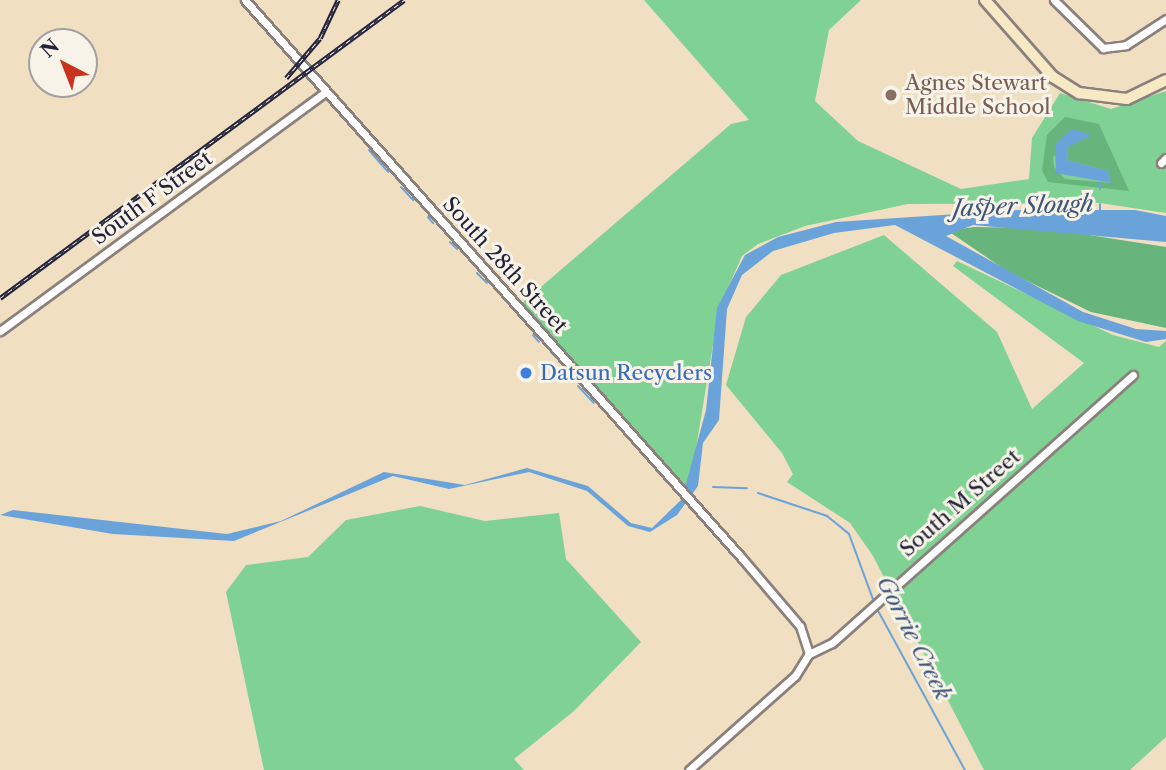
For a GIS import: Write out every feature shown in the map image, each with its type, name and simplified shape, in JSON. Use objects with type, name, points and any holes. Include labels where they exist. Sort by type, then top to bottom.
[{"type":"street","name":"South 28th Street","points":[[245,0],[800,626],[809,654]]},
{"type":"street","points":[[985,0],[1053,77],[1098,99],[1127,99],[1166,80]]},
{"type":"street","points":[[1054,0],[1104,48],[1126,46],[1166,19]]},
{"type":"street","name":"South F Street","points":[[0,331],[325,92]]},
{"type":"street","name":"South M Street","points":[[689,770],[795,676],[809,654],[832,643],[1133,375]]},
{"type":"green space","points":[[644,0],[861,0],[829,30],[815,101],[858,141],[961,189],[1029,179],[1032,138],[1060,93],[1111,109],[1166,91],[1166,213],[1100,203],[908,204],[805,226],[758,244],[742,256],[719,308],[689,491],[521,304],[731,124],[749,120]]},
{"type":"green space","points":[[1065,117],[1099,124],[1129,191],[1048,182],[1042,170],[1047,135]],"holes":[[[1088,131],[1068,147],[1067,160],[1108,171],[1111,183],[1065,179],[1054,167],[1053,157]]]},
{"type":"green space","points":[[974,227],[1044,228],[1166,247],[1166,328],[1091,312],[1007,271],[948,231]]},
{"type":"green space","points":[[884,235],[997,332],[1032,409],[1084,363],[953,266],[957,261],[1113,335],[1159,347],[1166,341],[1166,737],[1130,770],[984,770],[873,556],[850,523],[787,482],[793,474],[782,453],[726,385],[746,317],[781,275]]},
{"type":"green space","points":[[420,506],[485,521],[559,513],[566,559],[641,642],[574,711],[514,759],[524,770],[264,770],[226,592],[246,565],[308,557],[346,520]]},
{"type":"water","points":[[1072,129],[1092,135],[1068,147],[1067,160],[1108,171],[1111,183],[1056,173],[1055,145]]},
{"type":"water","points":[[1018,210],[1135,210],[1166,216],[1166,242],[973,225],[946,236],[1083,312],[1136,329],[1166,331],[1166,339],[1146,342],[1078,321],[895,225],[834,233],[773,251],[742,275],[727,309],[719,420],[703,443],[698,486],[677,515],[650,532],[628,526],[587,491],[529,472],[449,489],[393,476],[234,541],[113,534],[0,515],[13,510],[227,534],[281,521],[384,472],[465,485],[527,468],[588,486],[631,523],[652,528],[682,499],[706,410],[717,308],[745,255],[778,237],[836,222]]},
{"type":"waterway","points":[[369,150],[388,172]]},
{"type":"waterway","name":"Jasper Slough","points":[[1099,183],[1100,189]]},
{"type":"waterway","points":[[401,187],[413,200]]},
{"type":"waterway","name":"Jasper Slough","points":[[1100,204],[1100,211]]},
{"type":"waterway","points":[[428,217],[433,223]]},
{"type":"waterway","points":[[450,242],[457,249]]},
{"type":"waterway","points":[[477,273],[487,283]]},
{"type":"waterway","points":[[533,335],[539,342]]},
{"type":"waterway","points":[[578,386],[594,403]]},
{"type":"waterway","points":[[713,487],[747,488]]},
{"type":"waterway","name":"Gorrie Creek","points":[[758,493],[827,516],[849,534],[874,602]]},
{"type":"waterway","name":"Gorrie Creek","points":[[876,607],[965,770]]},
{"type":"railway","points":[[286,78],[320,38],[338,0]]},
{"type":"railway","points":[[0,298],[404,0]]},
{"type":"place","name":"Agnes Stewart Middle School","points":[[891,95]]},
{"type":"place","name":"Datsun Recyclers","points":[[526,373]]}]
